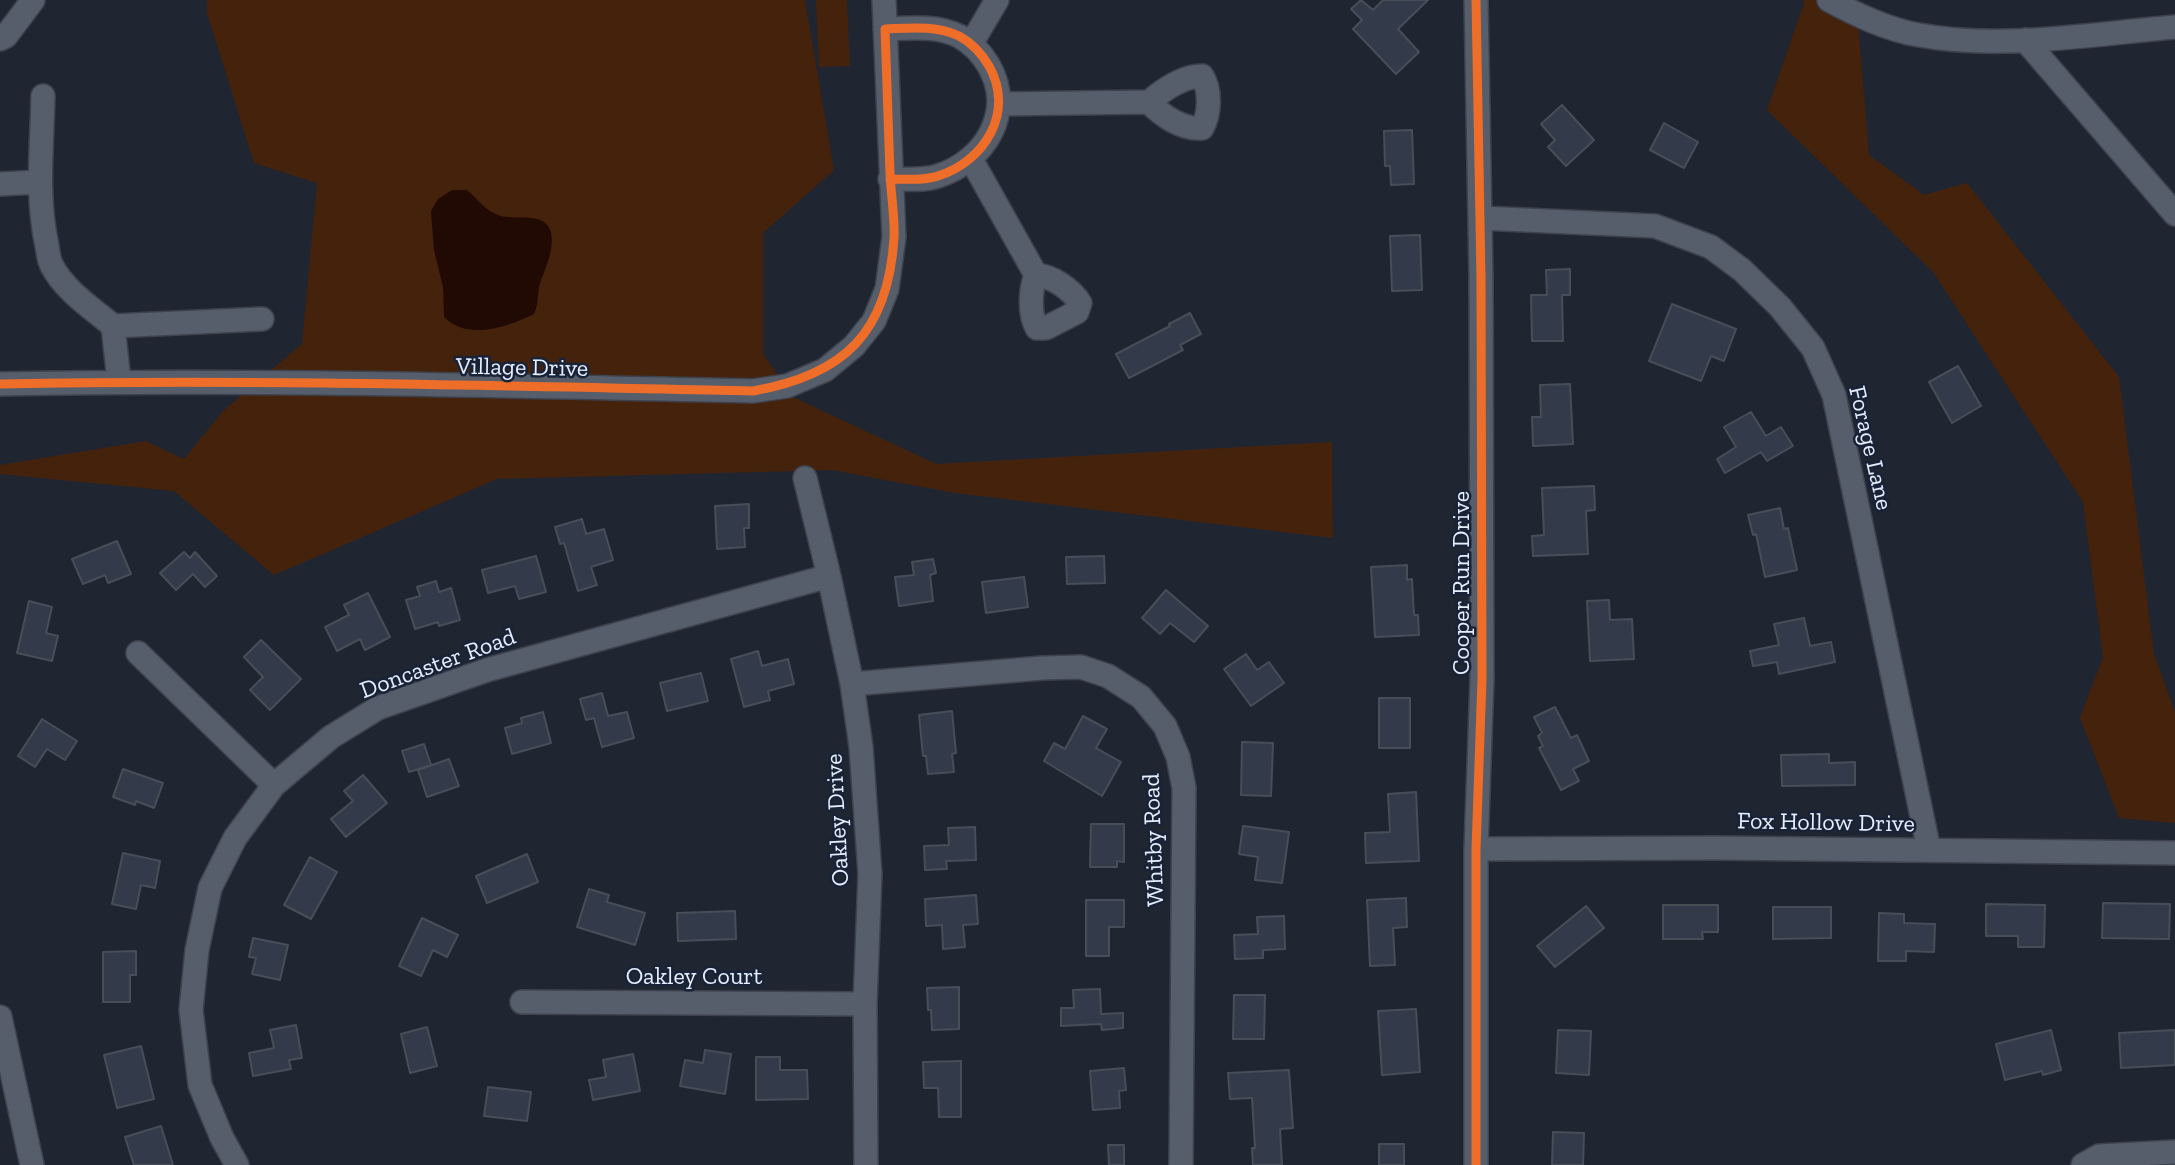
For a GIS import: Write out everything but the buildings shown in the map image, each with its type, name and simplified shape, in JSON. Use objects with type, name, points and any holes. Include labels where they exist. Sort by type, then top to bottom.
[{"type":"street","points":[[0,39],[6,36],[33,0]]},
{"type":"street","name":"Village Drive","points":[[0,384],[118,381],[753,391],[787,386],[825,370],[854,346],[874,321],[887,289],[894,237],[884,0]]},
{"type":"street","points":[[971,44],[997,0]]},
{"type":"street","name":"Cooper Run Drive","points":[[1476,0],[1482,680],[1476,849],[1476,1165]]},
{"type":"street","points":[[1829,0],[1875,22],[1918,35],[1965,40],[2025,40],[2175,27]]},
{"type":"street","points":[[885,29],[933,29],[960,37],[971,44],[986,60],[993,73],[1000,104],[999,114],[988,140],[971,159],[938,176],[923,179],[890,178]]},
{"type":"street","points":[[2025,40],[2175,214]]},
{"type":"street","points":[[43,96],[39,182],[42,222],[52,266],[75,293],[113,326],[262,319]]},
{"type":"street","points":[[1000,104],[1149,102]]},
{"type":"street","points":[[971,159],[1036,275]]},
{"type":"street","points":[[0,184],[39,182]]},
{"type":"street","name":"Forage Lane","points":[[1480,218],[1655,226],[1711,247],[1742,270],[1780,307],[1813,348],[1834,395],[1929,850]]},
{"type":"street","points":[[113,326],[118,381]]},
{"type":"street","name":"Oakley Drive","points":[[805,478],[830,576],[862,747],[870,874],[865,1004],[866,1165]]},
{"type":"street","name":"Doncaster Road","points":[[237,1165],[222,1138],[201,1084],[191,1010],[197,950],[210,888],[236,838],[274,785],[331,737],[378,708],[487,670],[830,576]]},
{"type":"street","points":[[138,653],[274,785]]},
{"type":"street","name":"Whitby Road","points":[[852,684],[1081,667],[1108,676],[1142,697],[1165,726],[1178,757],[1184,788],[1181,1165]]},
{"type":"street","name":"Fox Hollow Drive","points":[[1476,849],[2175,853]]},
{"type":"street","name":"Oakley Court","points":[[522,1002],[865,1004]]},
{"type":"street","points":[[0,1017],[32,1165]]},
{"type":"street","points":[[2083,1165],[2099,1156],[2175,1152]]},
{"type":"shaded area","points":[[207,0],[805,0],[834,170],[763,233],[763,354],[793,397],[936,464],[1332,442],[1333,538],[955,493],[832,470],[497,479],[274,575],[174,491],[0,474],[0,465],[146,441],[184,459],[223,411],[302,344],[317,183],[254,163],[207,13]]},
{"type":"shaded area","points":[[816,0],[847,0],[850,66],[819,67]]},
{"type":"shaded area","points":[[1803,0],[1831,0],[1858,22],[1869,155],[1924,195],[1967,183],[2119,377],[2154,654],[2175,712],[2175,823],[2119,818],[2080,718],[2103,657],[2083,502],[1933,272],[1767,110]]},
{"type":"shaded area","points":[[452,190],[467,190],[496,214],[534,219],[549,227],[551,251],[540,283],[534,314],[500,327],[476,330],[453,324],[444,317],[443,287],[434,250],[431,211],[438,199]]},
{"type":"cycle path","points":[[1476,0],[1481,277],[1482,679],[1476,849],[1476,1165]]},
{"type":"cycle path","points":[[0,384],[282,383],[753,391],[785,384],[813,374],[836,361],[855,344],[871,324],[882,300],[890,271],[894,238],[890,182],[885,29],[932,29],[959,36],[983,57],[996,83],[999,100],[991,133],[982,147],[955,169],[926,179],[890,179]]}]
